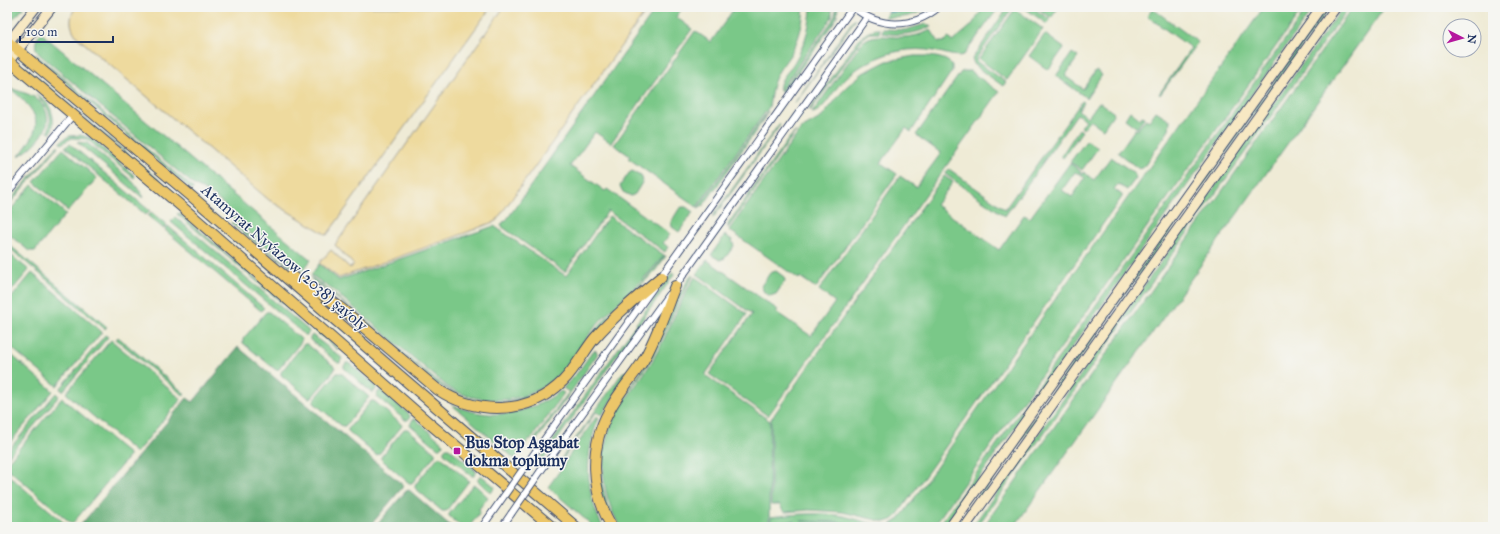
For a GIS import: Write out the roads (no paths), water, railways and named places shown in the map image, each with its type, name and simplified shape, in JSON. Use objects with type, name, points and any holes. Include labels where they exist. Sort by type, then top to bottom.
[{"type":"main road","name":"Atamyrat Nyýazow (2038) şaýoly","points":[[8,43],[271,264],[576,527]]},
{"type":"main road","name":"Atamyrat Nyýazow (2038) şaýoly","points":[[8,60],[181,206],[552,527]]},
{"type":"main road","points":[[271,264],[326,297],[446,396],[474,407],[493,408],[512,407],[524,404],[554,389],[570,373],[594,340],[612,320],[661,277]]},
{"type":"main road","points":[[612,527],[602,508],[597,489],[595,452],[600,428],[608,411],[650,348],[675,286]]},
{"type":"street","points":[[8,43],[36,7]]},
{"type":"street","points":[[8,60],[18,50],[52,7]]},
{"type":"street","points":[[482,527],[853,7],[867,17],[883,22],[903,24],[922,18],[939,7]]},
{"type":"street","points":[[950,527],[1321,7]]},
{"type":"street","points":[[965,527],[1336,7]]},
{"type":"street","points":[[502,527],[867,17]]},
{"type":"street","points":[[7,193],[73,115]]},
{"type":"water","points":[[891,7],[919,7],[902,12],[888,12]]},
{"type":"place","name":"Bus Stop Aşgabat dokma toplumy","points":[[457,451]]}]
